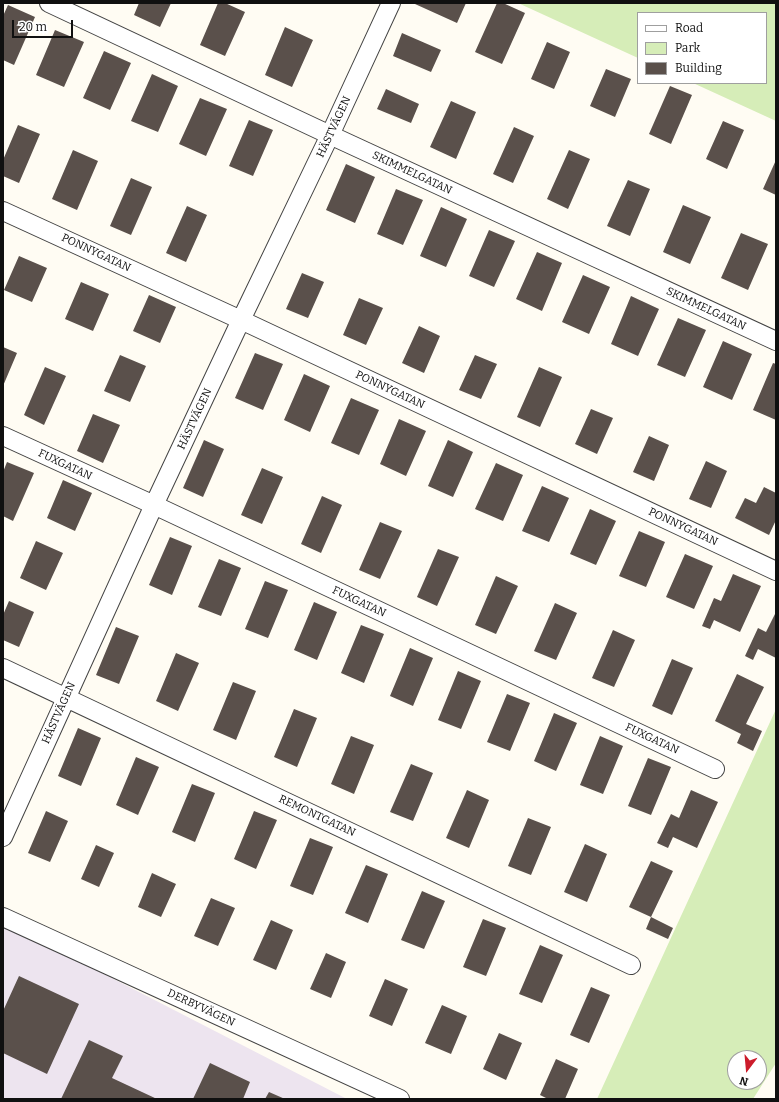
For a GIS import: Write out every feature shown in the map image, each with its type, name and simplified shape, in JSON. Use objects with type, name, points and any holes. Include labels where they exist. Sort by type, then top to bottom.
[{"type":"street","name":"SKIMMELGATAN","points":[[49,3],[330,135],[776,341]]},
{"type":"street","name":"HÄSTVÄGEN","points":[[3,837],[154,505],[391,3]]},
{"type":"street","name":"PONNYGATAN","points":[[3,211],[241,320],[776,570]]},
{"type":"street","name":"FUXGATAN","points":[[3,436],[154,505],[715,769]]},
{"type":"street","name":"REMONTGATAN","points":[[3,668],[631,966]]},
{"type":"street","name":"DERBYVÄGEN","points":[[3,917],[400,1099]]},
{"type":"shaded area","points":[[3,922],[347,1099],[3,1099]]},
{"type":"green space","points":[[518,3],[776,3],[776,121],[695,84],[767,84],[767,12],[637,12],[637,58]]},
{"type":"green space","points":[[776,709],[776,1063],[767,1077],[767,1050],[727,1050],[727,1090],[759,1090],[753,1099],[597,1099]]},
{"type":"building","points":[[139,3],[171,3],[160,27],[134,15]]},
{"type":"building","points":[[218,3],[225,3],[245,12],[225,56],[200,45]]},
{"type":"building","points":[[415,3],[466,3],[457,23]]},
{"type":"building","points":[[497,3],[503,3],[525,13],[502,64],[475,52]]},
{"type":"building","points":[[8,5],[35,17],[14,65],[3,60],[3,16]]},
{"type":"building","points":[[285,27],[313,40],[292,87],[265,75]]},
{"type":"building","points":[[55,30],[84,42],[64,87],[36,75]]},
{"type":"building","points":[[402,33],[441,50],[431,72],[393,56]]},
{"type":"building","points":[[547,42],[570,52],[554,89],[531,79]]},
{"type":"building","points":[[104,51],[131,63],[110,110],[83,98]]},
{"type":"building","points":[[606,69],[631,79],[615,117],[590,106]]},
{"type":"building","points":[[152,74],[178,86],[158,132],[131,121]]},
{"type":"building","points":[[670,86],[692,95],[671,144],[649,134]]},
{"type":"building","points":[[386,89],[419,104],[411,123],[377,109]]},
{"type":"building","points":[[200,98],[227,109],[206,156],[179,144]]},
{"type":"building","points":[[451,101],[476,112],[456,159],[430,147]]},
{"type":"building","points":[[249,120],[273,130],[253,176],[229,166]]},
{"type":"building","points":[[723,121],[744,130],[727,169],[706,159]]},
{"type":"building","points":[[18,125],[40,134],[19,183],[3,176],[3,160]]},
{"type":"building","points":[[514,127],[534,136],[513,183],[493,174]]},
{"type":"building","points":[[73,150],[98,161],[77,210],[52,199]]},
{"type":"building","points":[[569,150],[590,159],[568,209],[547,199]]},
{"type":"building","points":[[776,160],[776,195],[763,189]]},
{"type":"building","points":[[346,164],[375,177],[355,223],[326,210]]},
{"type":"building","points":[[131,178],[152,187],[131,235],[110,226]]},
{"type":"building","points":[[628,180],[650,189],[630,236],[607,226]]},
{"type":"building","points":[[396,189],[423,200],[403,245],[377,234]]},
{"type":"building","points":[[683,205],[711,217],[690,264],[663,252]]},
{"type":"building","points":[[187,206],[207,215],[186,262],[166,253]]},
{"type":"building","points":[[441,207],[467,219],[446,267],[420,256]]},
{"type":"building","points":[[489,230],[515,241],[494,287],[469,276]]},
{"type":"building","points":[[741,233],[768,244],[748,290],[721,278]]},
{"type":"building","points":[[537,252],[562,263],[542,311],[516,299]]},
{"type":"building","points":[[19,256],[47,268],[32,302],[4,290]]},
{"type":"building","points":[[302,273],[324,282],[308,318],[286,309]]},
{"type":"building","points":[[583,275],[610,287],[589,334],[562,322]]},
{"type":"building","points":[[81,282],[109,294],[93,331],[65,319]]},
{"type":"building","points":[[149,295],[176,307],[160,343],[133,331]]},
{"type":"building","points":[[631,296],[659,309],[638,356],[611,344]]},
{"type":"building","points":[[359,298],[383,308],[366,345],[343,335]]},
{"type":"building","points":[[678,318],[706,330],[685,377],[657,365]]},
{"type":"building","points":[[419,326],[440,336],[424,373],[402,363]]},
{"type":"building","points":[[723,341],[752,354],[732,400],[703,387]]},
{"type":"building","points":[[3,347],[17,353],[3,386]]},
{"type":"building","points":[[255,353],[283,364],[263,410],[235,398]]},
{"type":"building","points":[[120,355],[146,366],[130,402],[104,391]]},
{"type":"building","points":[[475,355],[497,364],[481,399],[459,390]]},
{"type":"building","points":[[773,363],[776,364],[776,420],[753,410]]},
{"type":"building","points":[[45,367],[66,376],[44,425],[24,415]]},
{"type":"building","points":[[539,367],[562,377],[540,427],[517,417]]},
{"type":"building","points":[[304,374],[330,386],[310,432],[284,420]]},
{"type":"building","points":[[351,398],[379,410],[359,455],[331,443]]},
{"type":"building","points":[[591,409],[613,418],[597,454],[575,444]]},
{"type":"building","points":[[93,414],[120,425],[103,463],[77,451]]},
{"type":"building","points":[[399,419],[426,431],[406,476],[380,464]]},
{"type":"building","points":[[649,436],[669,445],[654,481],[633,472]]},
{"type":"building","points":[[204,440],[224,449],[203,497],[183,488]]},
{"type":"building","points":[[448,440],[473,452],[453,497],[428,486]]},
{"type":"building","points":[[706,461],[727,471],[711,508],[689,499]]},
{"type":"building","points":[[7,462],[34,473],[13,521],[3,516],[3,472]]},
{"type":"building","points":[[496,463],[523,475],[503,521],[475,509]]},
{"type":"building","points":[[262,468],[283,477],[262,524],[241,515]]},
{"type":"building","points":[[63,480],[92,493],[75,531],[47,518]]},
{"type":"building","points":[[542,486],[569,498],[549,542],[522,531]]},
{"type":"building","points":[[764,487],[776,493],[776,520],[769,535],[735,518],[745,498],[756,503]]},
{"type":"building","points":[[322,496],[342,505],[321,553],[301,544]]},
{"type":"building","points":[[590,509],[616,521],[596,565],[570,554]]},
{"type":"building","points":[[380,522],[402,531],[380,579],[359,570]]},
{"type":"building","points":[[639,531],[665,542],[646,587],[619,576]]},
{"type":"building","points":[[170,537],[192,546],[172,595],[149,585]]},
{"type":"building","points":[[36,541],[63,553],[46,590],[20,578]]},
{"type":"building","points":[[438,549],[459,557],[437,606],[417,597]]},
{"type":"building","points":[[685,554],[713,566],[694,609],[666,597]]},
{"type":"building","points":[[219,559],[241,568],[221,616],[198,607]]},
{"type":"building","points":[[733,574],[761,586],[740,632],[714,620],[710,629],[702,626],[714,598],[721,601]]},
{"type":"building","points":[[496,576],[518,586],[496,634],[475,625]]},
{"type":"building","points":[[265,581],[288,590],[268,638],[245,629]]},
{"type":"building","points":[[9,601],[34,612],[19,647],[3,640],[3,615]]},
{"type":"building","points":[[314,602],[337,612],[317,660],[294,650]]},
{"type":"building","points":[[555,603],[577,613],[556,660],[534,651]]},
{"type":"building","points":[[776,612],[776,658],[758,649],[753,660],[745,656],[758,628],[766,632]]},
{"type":"building","points":[[361,625],[384,634],[364,683],[341,673]]},
{"type":"building","points":[[116,627],[139,636],[119,684],[96,675]]},
{"type":"building","points":[[613,630],[635,640],[614,687],[592,678]]},
{"type":"building","points":[[410,648],[433,658],[413,706],[390,696]]},
{"type":"building","points":[[176,653],[199,663],[178,711],[156,701]]},
{"type":"building","points":[[672,659],[693,668],[672,715],[652,706]]},
{"type":"building","points":[[458,671],[481,681],[461,729],[438,720]]},
{"type":"building","points":[[737,674],[764,687],[746,724],[762,731],[753,751],[737,743],[741,734],[715,721]]},
{"type":"building","points":[[233,682],[256,691],[236,740],[213,730]]},
{"type":"building","points":[[507,694],[530,703],[510,751],[487,742]]},
{"type":"building","points":[[294,709],[317,718],[297,767],[274,757]]},
{"type":"building","points":[[554,713],[577,723],[556,771],[534,761]]},
{"type":"building","points":[[78,728],[101,738],[81,786],[58,776]]},
{"type":"building","points":[[351,736],[374,745],[354,794],[331,784]]},
{"type":"building","points":[[600,736],[623,746],[603,794],[580,785]]},
{"type":"building","points":[[136,757],[159,767],[138,815],[116,805]]},
{"type":"building","points":[[648,758],[671,767],[651,815],[628,806]]},
{"type":"building","points":[[411,764],[433,773],[413,821],[390,812]]},
{"type":"building","points":[[192,784],[215,793],[195,842],[172,832]]},
{"type":"building","points":[[467,790],[489,800],[469,848],[446,838]]},
{"type":"building","points":[[691,790],[718,802],[697,848],[673,837],[668,848],[657,843],[671,814],[679,818]]},
{"type":"building","points":[[46,811],[68,821],[50,862],[28,853]]},
{"type":"building","points":[[254,811],[277,820],[256,869],[234,859]]},
{"type":"building","points":[[528,818],[551,827],[531,875],[508,866]]},
{"type":"building","points":[[310,838],[333,847],[313,895],[290,886]]},
{"type":"building","points":[[585,844],[607,854],[587,902],[564,892]]},
{"type":"building","points":[[96,845],[114,853],[99,887],[81,879]]},
{"type":"building","points":[[651,861],[673,871],[651,917],[629,907]]},
{"type":"building","points":[[366,865],[388,874],[368,923],[345,913]]},
{"type":"building","points":[[152,873],[176,884],[161,917],[138,907]]},
{"type":"building","points":[[422,891],[445,901],[424,949],[401,940]]},
{"type":"building","points":[[211,898],[235,908],[218,946],[194,936]]},
{"type":"building","points":[[651,917],[673,928],[668,939],[646,929]]},
{"type":"building","points":[[483,919],[506,928],[486,976],[463,967]]},
{"type":"building","points":[[271,920],[293,930],[276,970],[253,960]]},
{"type":"building","points":[[540,945],[563,955],[542,1003],[519,994]]},
{"type":"building","points":[[326,953],[346,962],[331,998],[310,989]]},
{"type":"building","points":[[19,976],[79,1004],[47,1074],[3,1053],[3,1011]]},
{"type":"building","points":[[385,979],[408,989],[392,1026],[369,1016]]},
{"type":"building","points":[[591,987],[610,995],[589,1043],[570,1035]]},
{"type":"building","points":[[442,1005],[467,1016],[451,1054],[425,1043]]},
{"type":"building","points":[[499,1033],[522,1043],[506,1080],[483,1069]]},
{"type":"building","points":[[89,1040],[123,1056],[112,1078],[157,1099],[61,1099]]},
{"type":"building","points":[[556,1059],[578,1069],[565,1099],[548,1099],[540,1095]]},
{"type":"building","points":[[210,1063],[250,1082],[243,1099],[193,1099]]},
{"type":"building","points":[[269,1092],[285,1099],[265,1099]]}]
